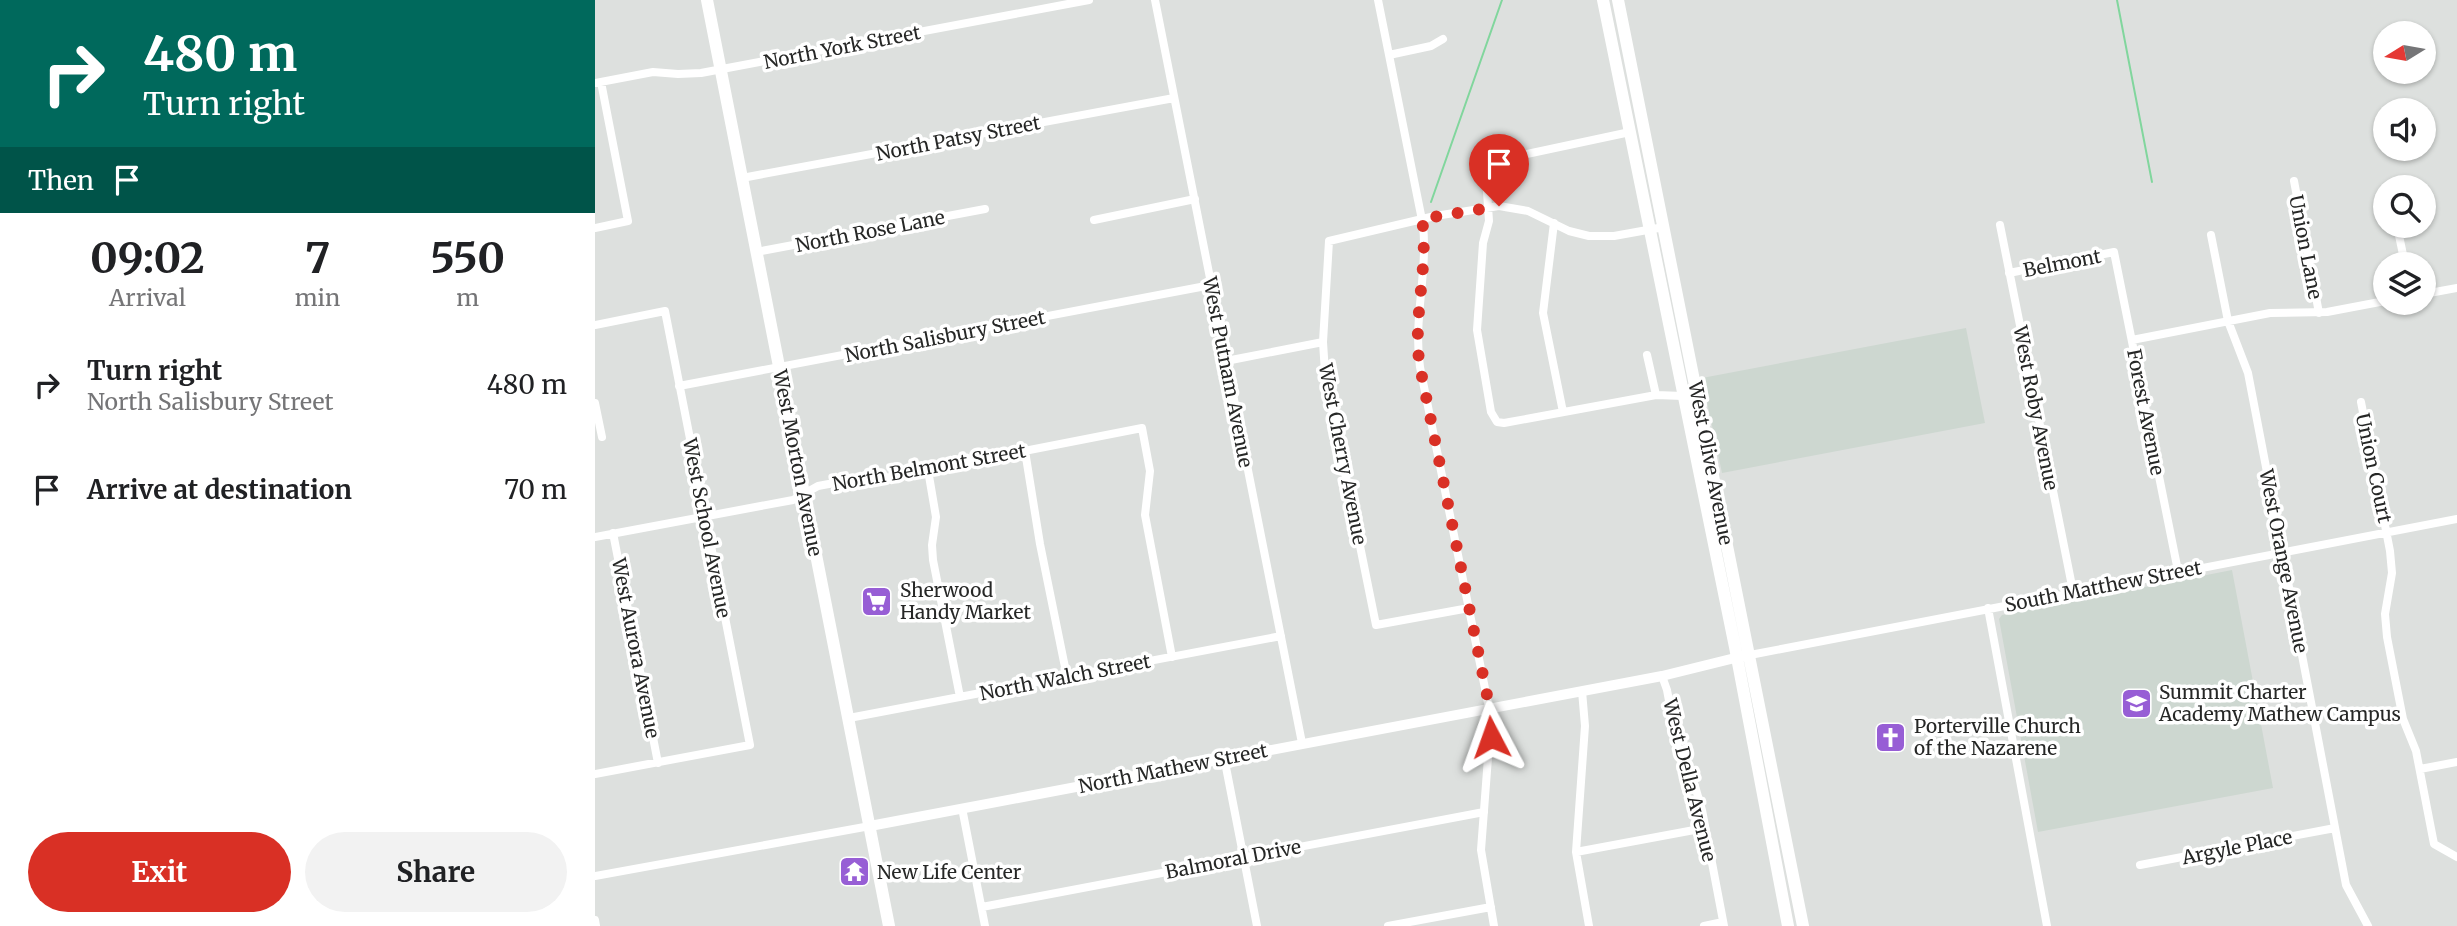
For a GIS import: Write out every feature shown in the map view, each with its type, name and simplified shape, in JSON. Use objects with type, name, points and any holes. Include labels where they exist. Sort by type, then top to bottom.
[{"type":"main road","name":"West Morton Avenue","points":[[707,0],[890,926]]},
{"type":"main road","name":"West Olive Avenue","points":[[1603,0],[1737,658],[1788,926]]},
{"type":"main road","name":"West Olive Avenue","points":[[1618,0],[1803,926]]},
{"type":"street","name":"North York Street","points":[[598,82],[653,72],[687,75],[1089,0]]},
{"type":"street","name":"West Putnam Avenue","points":[[1155,0],[1302,743]]},
{"type":"street","points":[[1378,0],[1422,219],[1424,250],[1418,315],[1419,357],[1489,708],[1491,737],[1482,858],[1495,926]]},
{"type":"street","points":[[1389,55],[1431,46],[1443,38]]},
{"type":"street","points":[[595,228],[628,221],[598,82]]},
{"type":"street","name":"North Patsy Street","points":[[742,178],[1174,97]]},
{"type":"street","points":[[1630,132],[1485,163],[1489,221],[1483,243],[1476,330],[1491,412],[1497,422],[1504,423],[1657,395],[1683,396]]},
{"type":"street","name":"Union Lane","points":[[2294,181],[2319,313]]},
{"type":"street","points":[[1094,220],[1195,199]]},
{"type":"street","points":[[1422,219],[1506,206],[1520,209],[1569,231],[1598,237],[1664,227]]},
{"type":"street","name":"North Rose Lane","points":[[756,252],[985,209]]},
{"type":"street","name":"West Cherry Avenue","points":[[1422,219],[1329,241],[1323,342],[1327,383],[1376,625],[1469,608]]},
{"type":"street","points":[[1554,223],[1543,313],[1563,412]]},
{"type":"street","name":"West Roby Avenue","points":[[2000,225],[2073,591]]},
{"type":"street","name":"West Orange Avenue","points":[[2211,235],[2228,321],[2248,373],[2346,885],[2368,926]]},
{"type":"street","name":"Belmont","points":[[2009,273],[2114,252]]},
{"type":"street","name":"Forest Avenue","points":[[2114,252],[2178,571]]},
{"type":"street","name":"North Salisbury Street","points":[[679,386],[1211,285]]},
{"type":"street","points":[[2436,292],[2457,288]]},
{"type":"street","points":[[2132,340],[2270,313],[2319,313],[2373,303]]},
{"type":"street","name":"West School Avenue","points":[[595,325],[665,311],[750,745],[658,763]]},
{"type":"street","points":[[1226,361],[1323,342]]},
{"type":"street","points":[[1647,355],[1657,395]]},
{"type":"street","name":"Union Court","points":[[2361,402],[2388,534],[2392,573],[2386,605],[2386,627],[2403,719],[2416,751],[2434,844],[2457,857]]},
{"type":"street","points":[[595,403],[602,437]]},
{"type":"street","name":"North Belmont Street","points":[[595,537],[793,500],[818,486],[855,478],[887,477],[928,470],[1142,428],[1150,471],[1145,515],[1172,657]]},
{"type":"street","points":[[1025,451],[1040,544],[1067,677]]},
{"type":"street","points":[[928,470],[936,517],[933,560],[960,697]]},
{"type":"street","name":"South Matthew Street","points":[[1750,654],[2457,519]]},
{"type":"street","name":"West Aurora Avenue","points":[[613,533],[658,763]]},
{"type":"street","points":[[1988,608],[2047,926]]},
{"type":"street","name":"North Walch Street","points":[[849,718],[1281,636]]},
{"type":"street","name":"North Mathew Street","points":[[595,876],[1662,676],[1750,654]]},
{"type":"street","name":"West Della Avenue","points":[[1662,676],[1678,749],[1695,786],[1723,924]]},
{"type":"street","points":[[1582,691],[1585,726],[1576,852],[1589,926]]},
{"type":"street","points":[[1224,757],[1257,926]]},
{"type":"street","points":[[2420,769],[2457,762]]},
{"type":"street","points":[[595,775],[658,763]]},
{"type":"street","points":[[962,808],[985,926]]},
{"type":"street","name":"Balmoral Drive","points":[[982,907],[1484,812]]},
{"type":"street","points":[[1576,852],[1705,828]]},
{"type":"street","name":"Argyle Place","points":[[2140,865],[2335,828]]},
{"type":"street","points":[[1388,926],[1490,906]]},
{"type":"street","points":[[595,919],[596,926]]},
{"type":"street","points":[[1704,926],[1723,924]]},
{"type":"shaded area","points":[[1966,328],[1985,423],[1722,473],[1702,378]]},
{"type":"shaded area","name":"Summit Charter Academy Mathew Campus","points":[[2232,570],[2273,788],[2038,832],[1999,619],[2002,615]]},
{"type":"waterway","points":[[1431,202],[1502,0]]},
{"type":"waterway","points":[[2117,0],[2152,182]]},
{"type":"place","name":"Sherwood Handy Market","points":[[877,601]]},
{"type":"place","name":"Summit Charter Academy Mathew Campus","points":[[2136,703]]},
{"type":"place","name":"Porterville Church of the Nazarene","points":[[1891,737]]},
{"type":"place","name":"New Life Center","points":[[854,872]]},
{"type":"route","points":[[1491,737],[1487,695],[1420,367],[1417,329],[1424,250],[1422,219],[1499,206]]}]
